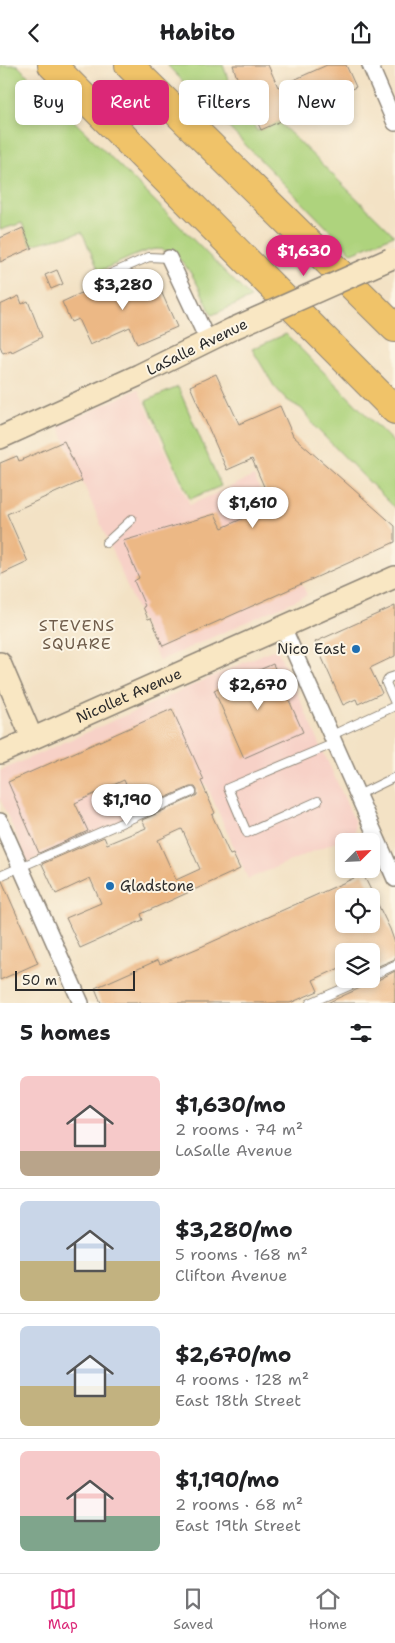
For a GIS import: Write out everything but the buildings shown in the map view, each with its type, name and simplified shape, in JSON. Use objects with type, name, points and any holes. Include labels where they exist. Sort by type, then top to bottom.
[{"type":"highway","points":[[52,65],[395,411]]},
{"type":"highway","points":[[129,65],[395,329]]},
{"type":"street","points":[[370,65],[395,120]]},
{"type":"street","points":[[169,258],[208,341]]},
{"type":"street","name":"LaSalle Avenue","points":[[0,438],[122,383],[232,329],[392,258]]},
{"type":"street","name":"Nicollet Avenue","points":[[0,753],[395,577]]},
{"type":"street","points":[[284,627],[395,879]]},
{"type":"street","points":[[0,663],[32,739]]},
{"type":"street","points":[[0,821],[81,1003]]},
{"type":"lane","points":[[108,275],[150,257],[169,258]]},
{"type":"lane","points":[[106,543],[132,519]]},
{"type":"lane","points":[[318,801],[247,833],[228,788],[333,739],[395,705],[386,683],[388,679],[395,675]]},
{"type":"lane","points":[[358,795],[395,777]]},
{"type":"lane","points":[[0,876],[192,793]]},
{"type":"lane","points":[[380,972],[395,965]]},
{"type":"lane","points":[[310,1003],[344,988]]},
{"type":"shaded area","points":[[138,389],[190,505],[254,476],[307,595],[159,661],[59,426]]},
{"type":"shaded area","points":[[275,650],[279,653],[355,822],[354,833],[335,833],[335,842],[248,879],[206,784],[28,862],[0,799],[0,771]]},
{"type":"green space","points":[[0,65],[17,65],[32,80],[15,80],[15,125],[78,125],[251,298],[212,315],[189,271],[172,254],[162,250],[150,250],[99,271],[82,232],[31,245],[22,223],[0,230]]},
{"type":"green space","points":[[167,65],[223,65],[229,80],[182,80]]},
{"type":"green space","points":[[279,122],[279,125],[282,125],[394,235],[352,253],[226,125],[254,125],[257,131]]},
{"type":"green space","points":[[286,334],[395,444],[395,508],[316,428],[302,409],[287,400],[274,386],[252,349]]},
{"type":"green space","points":[[178,387],[221,486],[190,499],[146,401]]},
{"type":"place","name":"Nico East","points":[[356,649]]},
{"type":"place","name":"Gladstone","points":[[110,886]]},
{"type":"district","name":"STEVENS SQUARE","points":[[77,634]]}]
